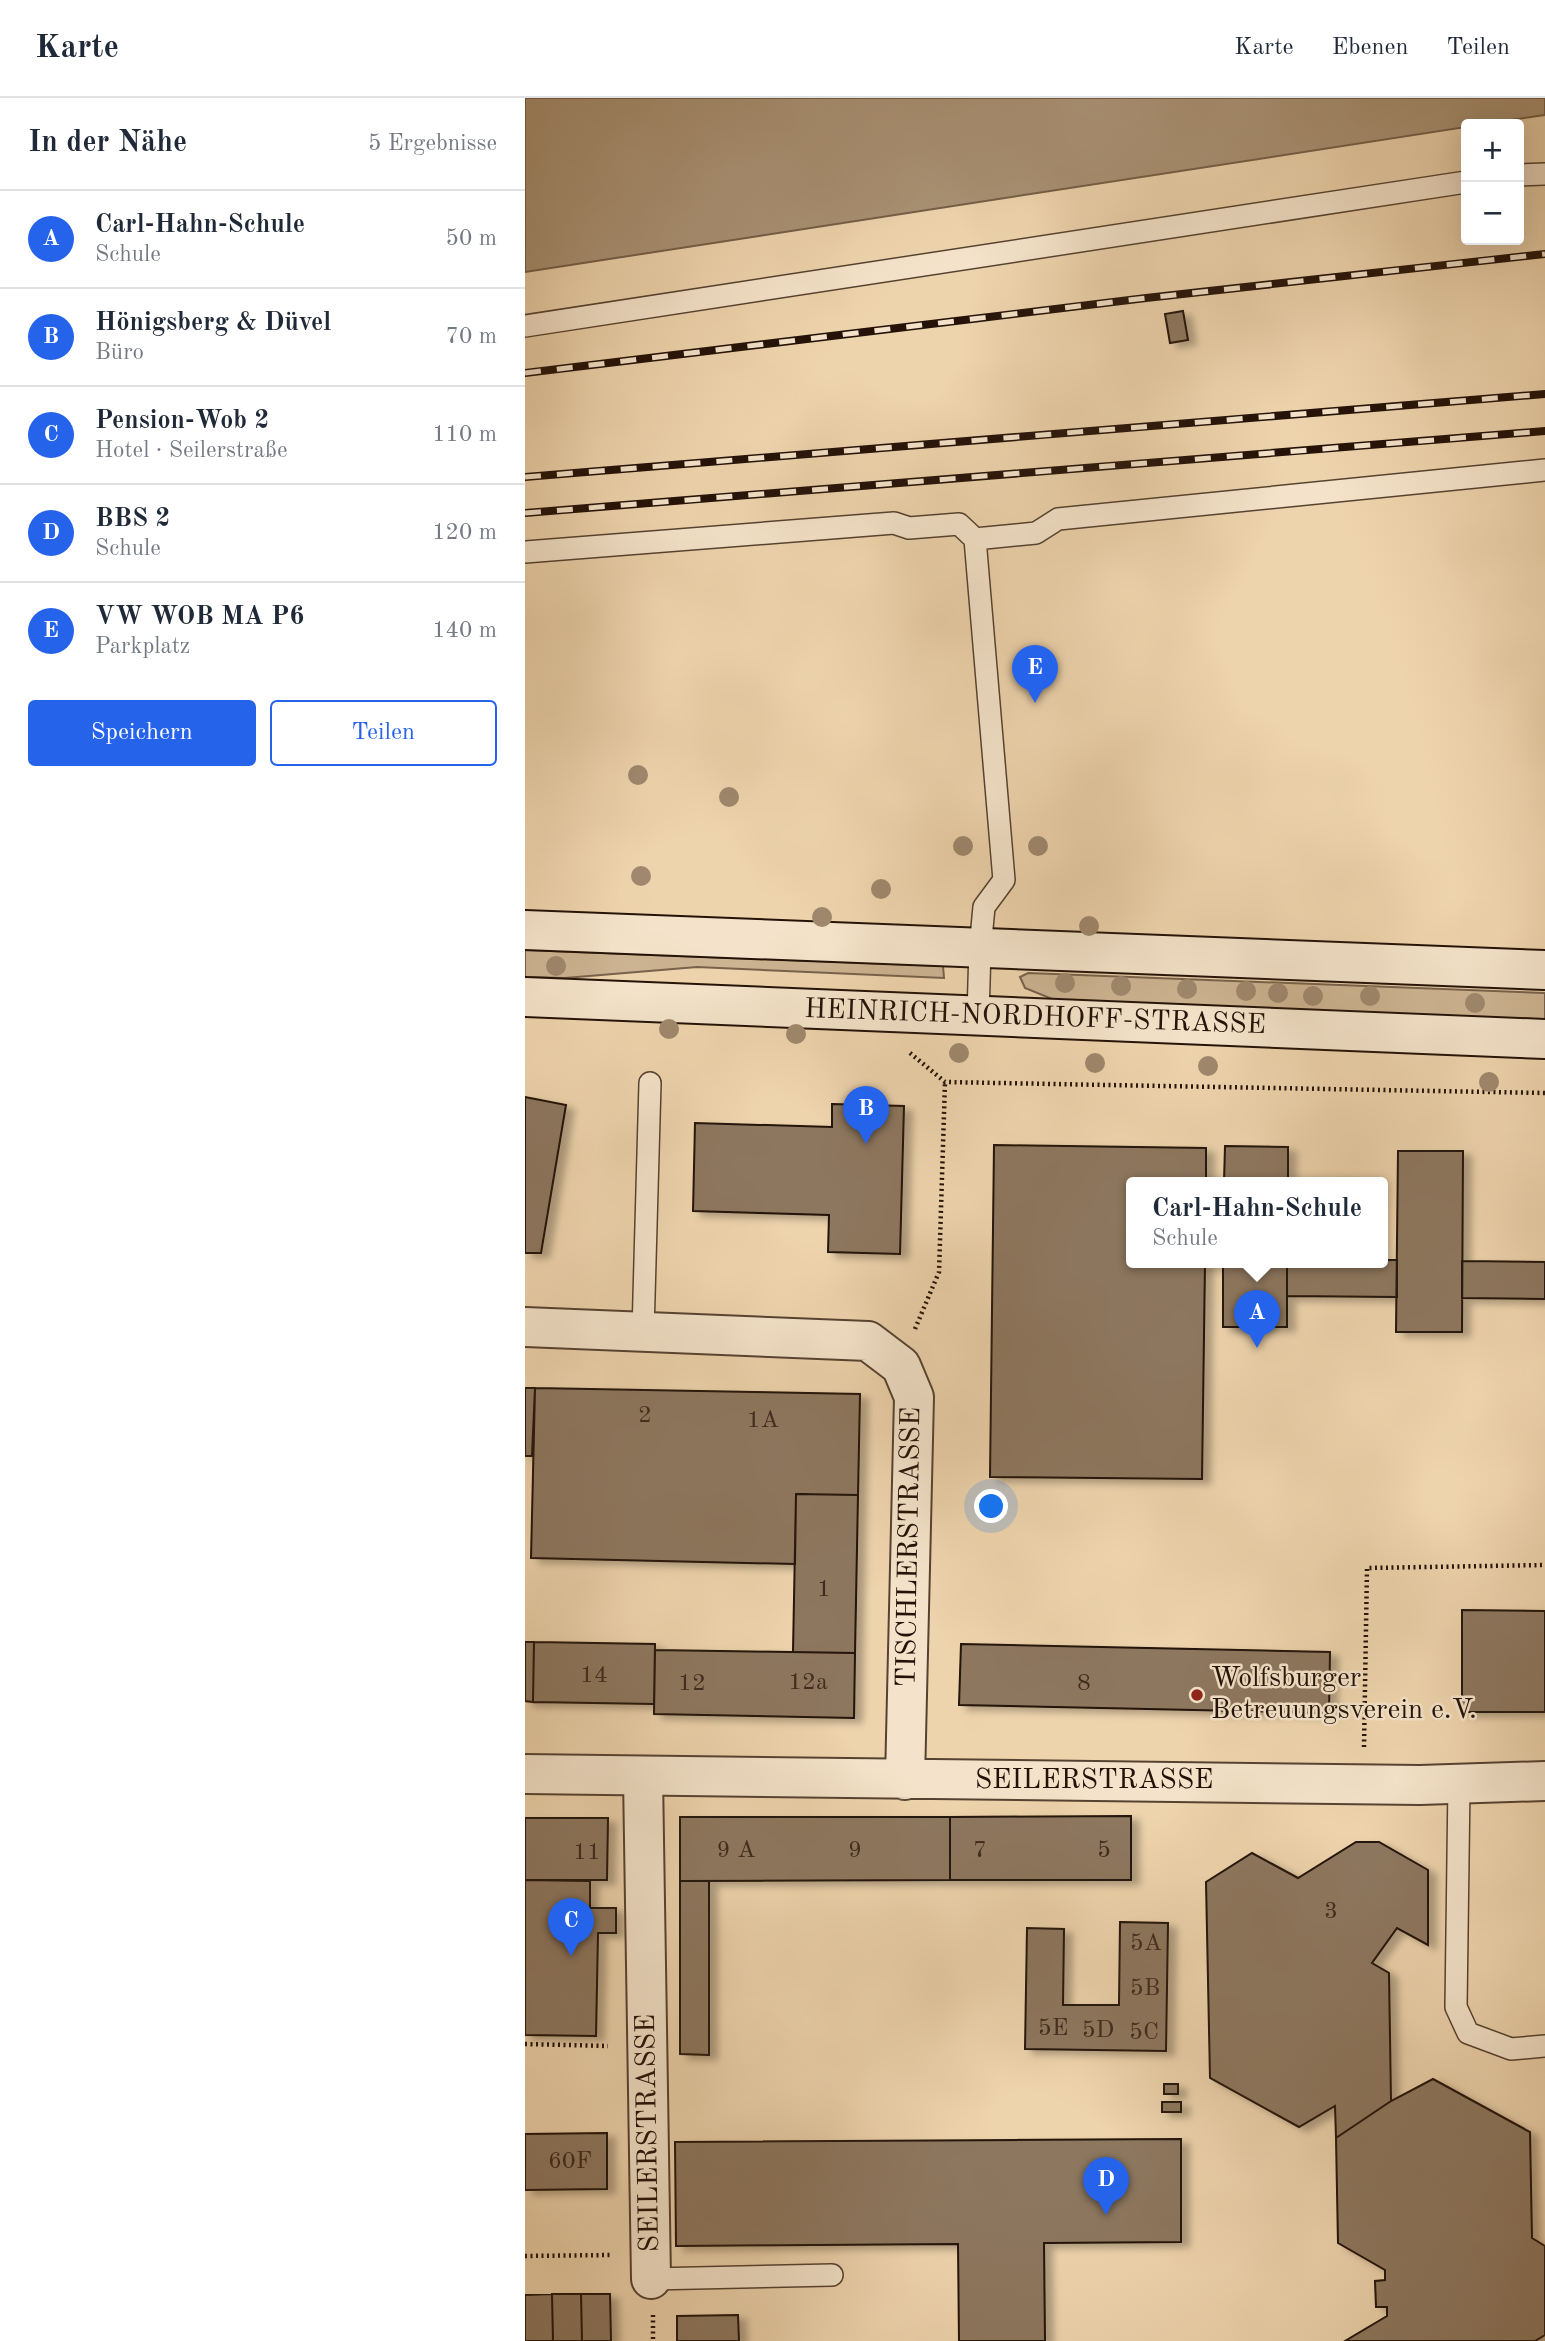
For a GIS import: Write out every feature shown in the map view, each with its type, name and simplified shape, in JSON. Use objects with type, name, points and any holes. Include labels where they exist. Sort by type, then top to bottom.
[{"type":"street","points":[[525,930],[1545,970]]},
{"type":"street","name":"HEINRICH-NORDHOFF-STRASSE","points":[[525,997],[1545,1039]]},
{"type":"street","name":"TISCHLERSTRASSE","points":[[525,1327],[868,1341],[901,1366],[914,1396],[905,1780]]},
{"type":"street","name":"SEILERSTRASSE","points":[[525,1774],[1363,1784],[1545,1781]]},
{"type":"street","name":"SEILERSTRASSE","points":[[643,1777],[651,2267]]},
{"type":"lane","points":[[1524,175],[1545,174]]},
{"type":"lane","points":[[525,326],[1461,184]]},
{"type":"lane","points":[[975,538],[1037,533],[1058,519],[1545,470]]},
{"type":"lane","points":[[525,552],[894,523],[909,528],[959,524],[975,538],[1004,880],[984,906],[978,1015]]},
{"type":"lane","points":[[643,1332],[650,1083]]},
{"type":"lane","points":[[1459,1784],[1456,2007],[1468,2033],[1511,2049],[1545,2046]]},
{"type":"lane","points":[[651,2267],[832,2275]]},
{"type":"path","points":[[909,1052],[945,1082],[1545,1093]]},
{"type":"path","points":[[901,1366],[939,1272],[945,1082]]},
{"type":"path","points":[[1363,1784],[1367,1568],[1545,1565]]},
{"type":"path","points":[[525,2044],[648,2045]]},
{"type":"path","points":[[525,2256],[651,2267]]},
{"type":"shaded area","points":[[525,98],[1545,98],[1545,115],[1517,119],[1461,119],[1461,128],[525,272]]},
{"type":"shaded area","points":[[525,950],[943,966],[944,978],[697,967],[565,978],[525,977]]},
{"type":"shaded area","points":[[1028,973],[1545,993],[1545,1024],[1067,1005],[1025,988],[1020,977]]},
{"type":"building","points":[[1183,311],[1188,340],[1170,343],[1165,314]]},
{"type":"building","points":[[525,1097],[566,1105],[541,1253],[525,1253]]},
{"type":"building","points":[[832,1104],[904,1106],[900,1254],[828,1252],[829,1215],[693,1211],[695,1123],[832,1127]]},
{"type":"building","points":[[994,1145],[1206,1148],[1206,1177],[1126,1177],[1126,1268],[1205,1268],[1202,1479],[990,1477]]},
{"type":"building","points":[[1225,1146],[1288,1147],[1288,1177],[1224,1177]]},
{"type":"building","points":[[1398,1151],[1463,1151],[1462,1332],[1396,1332]]},
{"type":"building","points":[[1388,1260],[1397,1260],[1397,1297],[1287,1296],[1287,1268],[1388,1268]]},
{"type":"building","points":[[1462,1261],[1545,1262],[1545,1299],[1462,1298]]},
{"type":"building","points":[[1223,1268],[1287,1268],[1287,1327],[1223,1327]]},
{"type":"building","points":[[525,1388],[535,1388],[532,1456],[525,1456]]},
{"type":"building","points":[[535,1388],[860,1394],[858,1495],[796,1494],[795,1564],[531,1558]]},
{"type":"building","points":[[796,1494],[858,1495],[855,1653],[793,1652]]},
{"type":"building","points":[[1462,1610],[1545,1611],[1545,1712],[1462,1712]]},
{"type":"building","points":[[525,1642],[534,1642],[533,1702],[525,1701]]},
{"type":"building","points":[[534,1642],[655,1644],[654,1704],[533,1702]]},
{"type":"building","points":[[961,1644],[1330,1652],[1329,1713],[959,1705]]},
{"type":"building","points":[[655,1650],[855,1653],[854,1718],[654,1714]]},
{"type":"building","points":[[1131,1816],[1131,1880],[950,1880],[950,1817]]},
{"type":"building","points":[[680,1817],[950,1817],[950,1880],[680,1881]]},
{"type":"building","points":[[525,1818],[608,1818],[607,1880],[525,1880]]},
{"type":"building","points":[[1356,1842],[1379,1842],[1428,1870],[1428,1945],[1397,1928],[1372,1963],[1389,1973],[1391,2101],[1336,2138],[1335,2106],[1299,2127],[1210,2078],[1206,1882],[1252,1853],[1298,1878]]},
{"type":"building","points":[[525,1880],[590,1881],[590,1908],[616,1908],[616,1933],[598,1933],[596,2036],[525,2035]]},
{"type":"building","points":[[680,1881],[709,1881],[709,2055],[680,2054]]},
{"type":"building","points":[[1120,1922],[1168,1923],[1166,2051],[1025,2049],[1027,1928],[1064,1929],[1063,2005],[1119,2005]]},
{"type":"building","points":[[1433,2079],[1530,2132],[1532,2238],[1545,2246],[1545,2335],[1535,2341],[1345,2341],[1387,2316],[1387,2307],[1376,2307],[1375,2281],[1385,2280],[1385,2270],[1338,2243],[1336,2138],[1391,2101]]},
{"type":"building","points":[[1164,2084],[1178,2084],[1178,2094],[1164,2094]]},
{"type":"building","points":[[1162,2102],[1181,2102],[1181,2112],[1162,2112]]},
{"type":"building","points":[[607,2133],[607,2189],[525,2190],[525,2134]]},
{"type":"building","points":[[1181,2139],[1181,2242],[1044,2243],[1045,2341],[959,2341],[958,2244],[676,2246],[675,2142]]},
{"type":"building","points":[[552,2294],[581,2294],[582,2341],[553,2341]]},
{"type":"building","points":[[552,2294],[553,2341],[525,2341],[525,2295]]},
{"type":"building","points":[[581,2294],[610,2294],[611,2341],[582,2341]]},
{"type":"building","points":[[738,2315],[739,2341],[677,2341],[677,2316]]},
{"type":"railway","points":[[525,373],[1146,298],[1545,254]]},
{"type":"railway","points":[[525,477],[1545,394]]},
{"type":"railway","points":[[525,513],[1545,431]]},
{"type":"place","name":"VW WOB MA P6","points":[[1035,703]]},
{"type":"place","name":"Hönigsberg & Düvel","points":[[866,1144]]},
{"type":"place","name":"Carl-Hahn-Schule","points":[[1257,1348]]},
{"type":"place","name":"Wolfsburger Betreuungsverein e.V.","points":[[1197,1695]]},
{"type":"place","name":"Pension-Wob 2","points":[[571,1956]]},
{"type":"place","name":"BBS 2","points":[[1106,2215]]}]
